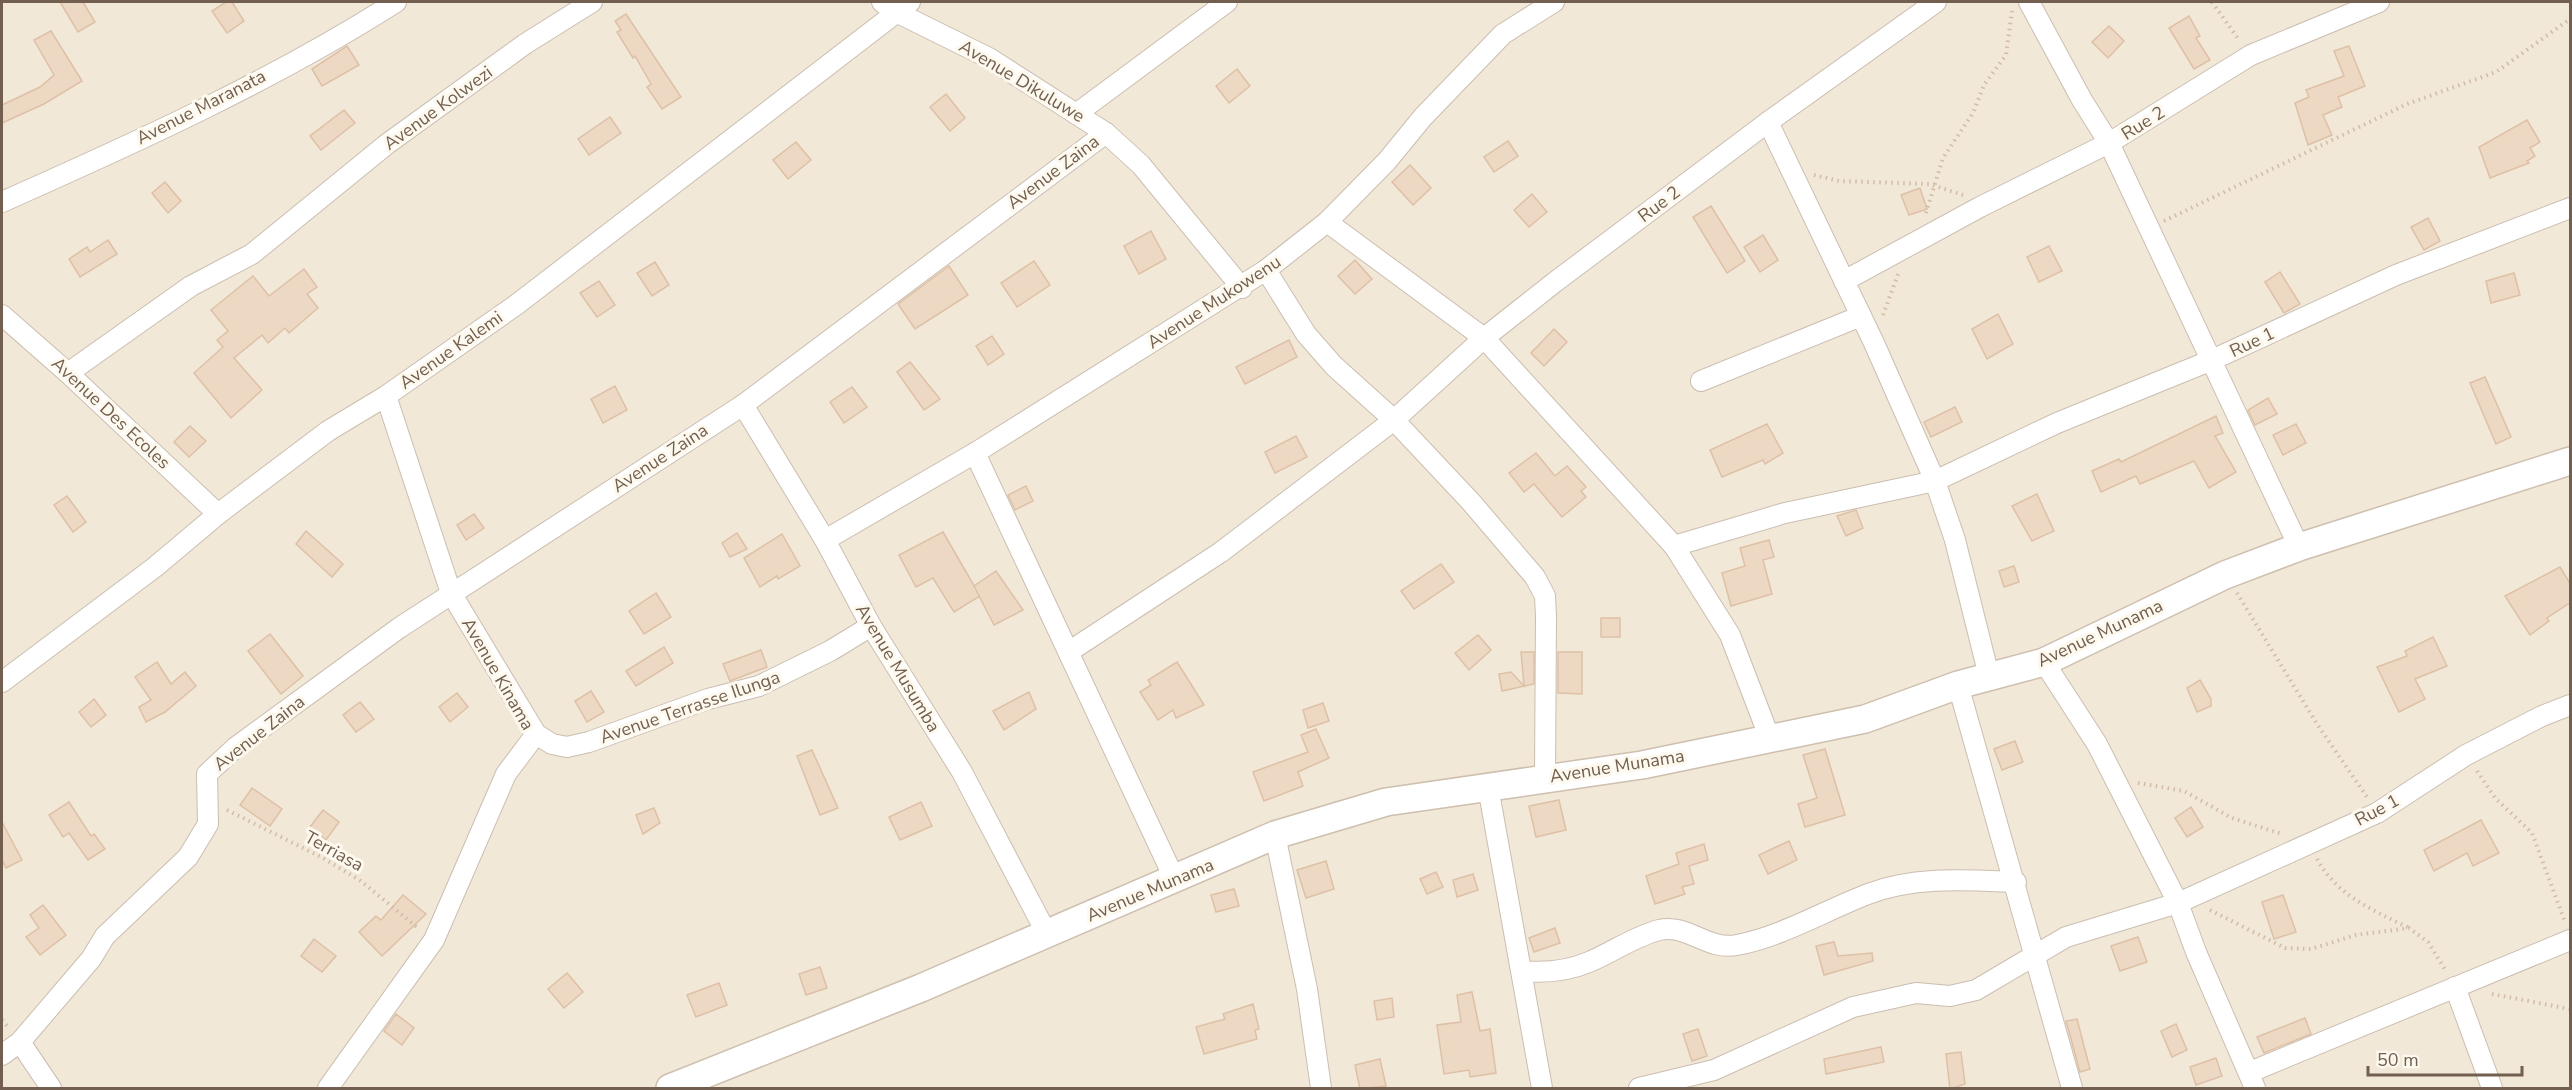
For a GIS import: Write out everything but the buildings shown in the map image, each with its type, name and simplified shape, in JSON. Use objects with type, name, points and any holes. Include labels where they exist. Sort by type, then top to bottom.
[{"type":"street","name":"Avenue Maranata","points":[[2,202],[92,162],[214,102],[358,26],[396,2]]},
{"type":"street","name":"Avenue Kolwezi","points":[[68,373],[190,286],[252,254],[387,144],[525,44],[592,2]]},
{"type":"street","name":"Avenue Zaina","points":[[1076,114],[1227,2]]},
{"type":"street","name":"Avenue Mukowenu","points":[[825,540],[975,453],[1242,288],[1327,222],[1387,161],[1423,117],[1503,34],[1554,2]]},
{"type":"street","name":"Rue 2","points":[[1070,651],[1221,552],[1394,420],[1484,338],[1768,122],[1936,2]]},
{"type":"street","points":[[2029,2],[2082,100],[2109,143],[2299,547]]},
{"type":"street","name":"Rue 2","points":[[1844,281],[1980,207],[2109,143],[2251,56],[2379,2]]},
{"type":"street","name":"Avenue Dikuluwe","points":[[896,5],[989,58],[1106,133],[1141,165],[1242,288]]},
{"type":"street","name":"Avenue Kalemi","points":[[5,671],[154,567],[218,514],[328,431],[386,396],[525,298],[896,5]]},
{"type":"street","points":[[1768,122],[1874,343],[1935,481],[1955,540],[1989,676]]},
{"type":"street","name":"Avenue Zaina","points":[[209,805],[207,774],[236,747],[451,593],[743,405],[1106,133]]},
{"type":"street","name":"Rue 1","points":[[1674,546],[1785,513],[1935,481],[2057,423],[2212,360],[2396,275],[2571,207]]},
{"type":"street","points":[[1327,222],[1484,338],[1674,546],[1730,635],[1770,739]]},
{"type":"street","points":[[1266,270],[1306,334],[1334,366],[1394,420],[1471,502],[1535,577],[1545,596],[1545,777]]},
{"type":"street","name":"Avenue Des Ecoles","points":[[2,315],[68,373],[218,514]]},
{"type":"street","points":[[1701,381],[1861,316]]},
{"type":"street","name":"Avenue Kinama","points":[[328,1089],[434,940],[506,774],[536,734],[451,593],[386,396]]},
{"type":"street","name":"Avenue Musumba","points":[[743,405],[825,540],[871,626],[962,772],[1047,934]]},
{"type":"street","points":[[975,453],[1070,651],[1175,880]]},
{"type":"street","name":"Avenue Munama","points":[[670,1089],[1047,934],[1275,835],[1386,802],[1545,777],[1642,765],[1865,719],[1958,685],[2044,662],[2225,575],[2299,547],[2571,461]]},
{"type":"street","name":"Avenue Terrasse Ilunga","points":[[536,734],[552,744],[567,747],[590,742],[708,699],[759,686],[830,651],[871,626]]},
{"type":"street","points":[[2044,662],[2097,744],[2178,903],[2251,1084],[2568,933]]},
{"type":"street","points":[[1958,685],[2016,882],[2072,1089]]},
{"type":"street","name":"Rue 1","points":[[1639,1089],[1714,1070],[1853,1008],[1916,993],[1963,995],[1992,982],[2066,938],[2178,903],[2377,813],[2466,755],[2542,716],[2571,705]]},
{"type":"street","points":[[1488,787],[1542,1089]]},
{"type":"street","points":[[2,1055],[20,1042],[91,959],[105,936],[188,857],[208,824],[209,805]]},
{"type":"street","points":[[1275,835],[1307,989],[1321,1089]]},
{"type":"street","points":[[1522,971],[1556,970],[1587,963],[1640,936],[1662,929],[1680,930],[1720,947],[1738,945],[1770,936],[1869,894],[1906,884],[1944,879],[2016,882]]},
{"type":"street","points":[[2455,987],[2492,1089]]},
{"type":"street","points":[[20,1042],[51,1089]]},
{"type":"path","points":[[1874,343],[1893,285],[1914,242],[1936,187],[1943,158],[1973,113],[1984,85],[2006,56],[2014,2]]},
{"type":"path","points":[[2211,2],[2251,56]]},
{"type":"path","points":[[2150,227],[2407,104],[2496,72],[2571,19]]},
{"type":"path","points":[[1791,170],[1839,181],[1936,187],[1968,196],[1980,207]]},
{"type":"path","points":[[2225,575],[2317,724],[2377,813]]},
{"type":"path","points":[[2466,755],[2495,798],[2532,833],[2568,933]]},
{"type":"path","name":"Terriasa","points":[[209,805],[225,809],[323,858],[361,881],[434,940]]},
{"type":"path","points":[[2178,903],[2200,905],[2285,948],[2311,949],[2356,936],[2409,928],[2428,942],[2438,954],[2455,987]]},
{"type":"path","points":[[2489,994],[2571,1009]]},
{"type":"shaded area","points":[[2,2],[2570,2],[2570,1088],[2,1088]]}]
